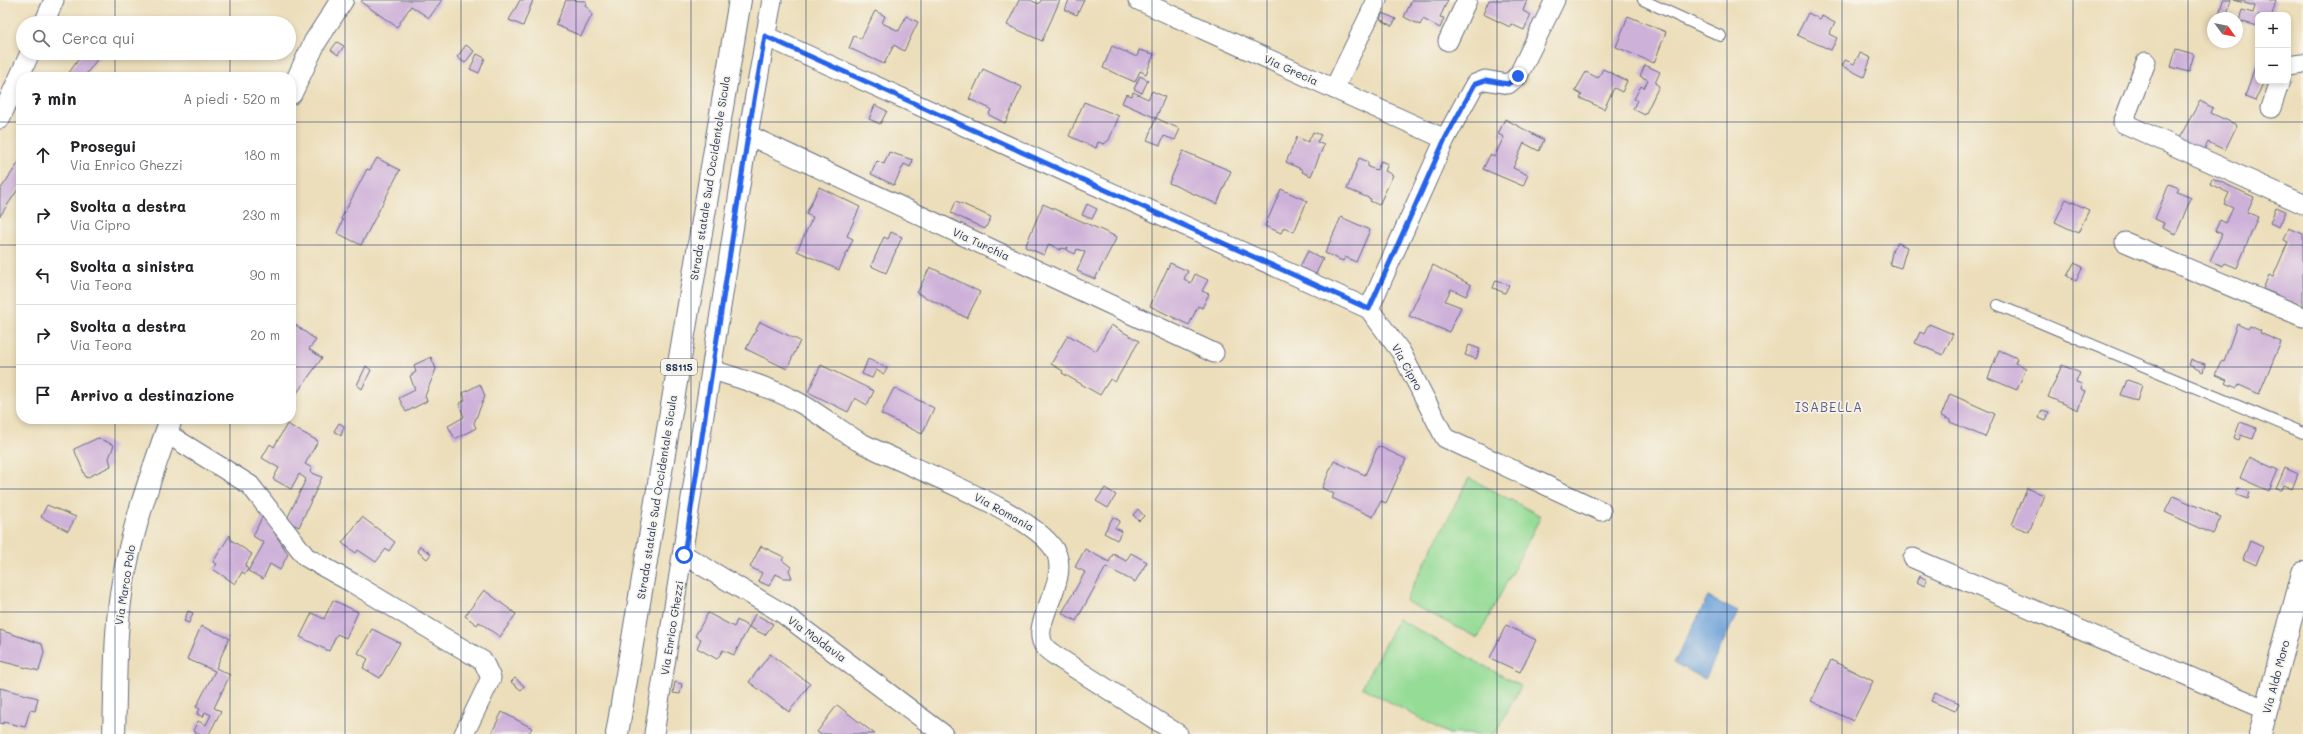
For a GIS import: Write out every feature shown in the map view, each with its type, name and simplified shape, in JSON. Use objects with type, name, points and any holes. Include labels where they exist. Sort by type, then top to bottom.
[{"type":"main road","points":[[296,82],[315,42],[342,0]]},
{"type":"main road","name":"Strada statale Sud Occidentale Sicula","points":[[617,734],[740,0]]},
{"type":"main road","name":"Via Marco Polo","points":[[114,734],[118,628],[123,577],[133,533],[169,426]]},
{"type":"main road","name":"Via Aldo Moro","points":[[2260,734],[2299,609],[2303,573]]},
{"type":"street","points":[[47,16],[54,0]]},
{"type":"street","name":"Via Enrico Ghezzi","points":[[654,734],[684,555],[748,135],[772,0]]},
{"type":"street","name":"Via Grecia","points":[[1138,0],[1445,139]]},
{"type":"street","points":[[1334,89],[1377,0]]},
{"type":"street","points":[[1448,40],[1467,0]]},
{"type":"street","points":[[1369,309],[1445,139],[1475,84],[1486,80],[1508,84],[1518,76],[1555,0]]},
{"type":"street","name":"Via Cipro","points":[[765,36],[1369,309],[1401,352],[1445,438],[1601,512]]},
{"type":"street","points":[[21,72],[27,60]]},
{"type":"street","points":[[2146,62],[2123,123],[2303,204]]},
{"type":"street","points":[[2291,66],[2303,64]]},
{"type":"street","points":[[0,119],[16,84]]},
{"type":"street","points":[[2271,108],[2279,84]]},
{"type":"street","name":"Via Turchia","points":[[748,135],[1214,353]]},
{"type":"street","points":[[2125,242],[2303,317]]},
{"type":"street","name":"Via Romania","points":[[712,370],[762,385],[801,403],[858,441],[998,506],[1036,530],[1050,544],[1057,555],[1059,571],[1055,592],[1043,620],[1040,633],[1044,647],[1178,734]]},
{"type":"street","points":[[169,426],[250,485],[306,557],[483,661],[491,678],[464,734]]},
{"type":"street","name":"Via Moldavia","points":[[684,555],[782,613],[943,734]]},
{"type":"street","points":[[1913,558],[2267,710]]},
{"type":"lane","points":[[1644,0],[1721,36]]},
{"type":"lane","points":[[1998,305],[2303,433]]},
{"type":"green space","points":[[1469,478],[1541,516],[1478,638],[1405,601]]},
{"type":"green space","points":[[1398,619],[1521,686],[1495,734],[1449,734],[1362,687]]},
{"type":"water","points":[[1708,597],[1738,612],[1705,679],[1674,663]]},
{"type":"building","points":[[362,0],[442,0],[429,18],[411,6],[397,27],[361,2]]},
{"type":"building","points":[[520,0],[533,0],[523,26],[509,20]]},
{"type":"building","points":[[566,0],[586,1],[585,6],[589,9],[592,15],[581,36],[556,25]]},
{"type":"building","points":[[1019,0],[1030,0],[1039,4],[1041,0],[1060,0],[1042,41],[1007,25]]},
{"type":"building","points":[[1069,0],[1084,0],[1077,15],[1065,10]]},
{"type":"building","points":[[1412,0],[1448,0],[1440,17],[1444,18],[1440,28],[1423,19],[1420,25],[1404,17]]},
{"type":"building","points":[[1489,0],[1527,0],[1523,11],[1531,15],[1524,30],[1511,24],[1510,27],[1483,14]]},
{"type":"building","points":[[2223,0],[2231,0],[2228,12],[2220,12]]},
{"type":"building","points":[[2234,0],[2276,0],[2273,12],[2255,12],[2255,25],[2243,22],[2242,10],[2253,13],[2255,6]]},
{"type":"building","points":[[875,11],[885,16],[882,23],[899,31],[906,16],[918,22],[904,51],[894,45],[884,64],[849,48],[854,36],[861,39]]},
{"type":"building","points":[[1383,13],[1396,19],[1392,26],[1380,19]]},
{"type":"building","points":[[1808,13],[1820,19],[1822,16],[1835,23],[1829,34],[1837,38],[1831,50],[1797,35]]},
{"type":"building","points":[[1628,16],[1666,32],[1654,63],[1616,47]]},
{"type":"building","points":[[337,42],[344,46],[338,55],[331,50]]},
{"type":"building","points":[[466,45],[474,51],[465,63],[457,57]]},
{"type":"building","points":[[1112,46],[1137,57],[1139,50],[1154,54],[1146,74],[1140,71],[1135,82],[1103,68]]},
{"type":"building","points":[[2176,49],[2194,54],[2189,72],[2171,67]]},
{"type":"building","points":[[1860,53],[1871,58],[1864,77],[1842,66],[1845,60],[1854,64]]},
{"type":"building","points":[[477,54],[485,58],[479,73],[470,69]]},
{"type":"building","points":[[78,60],[97,60],[88,72],[70,72]]},
{"type":"building","points":[[1645,65],[1660,72],[1655,83],[1659,86],[1645,115],[1633,109],[1637,100],[1634,99],[1641,86],[1644,88],[1648,80],[1640,76]]},
{"type":"building","points":[[2255,66],[2255,84],[2263,84],[2255,101],[2245,97]]},
{"type":"building","points":[[983,69],[1022,87],[1005,123],[989,115],[991,109],[969,99]]},
{"type":"building","points":[[1603,69],[1627,81],[1622,92],[1614,88],[1604,109],[1580,98],[1582,95],[1575,91],[1586,72],[1598,78]]},
{"type":"building","points":[[1140,76],[1148,80],[1142,93],[1134,89]]},
{"type":"building","points":[[1152,91],[1165,97],[1156,118],[1122,103],[1126,94],[1132,96],[1133,92],[1148,99]]},
{"type":"building","points":[[2200,101],[2213,108],[2211,113],[2237,125],[2225,150],[2208,142],[2203,152],[2178,140]]},
{"type":"building","points":[[1084,102],[1119,116],[1109,140],[1104,144],[1098,142],[1096,148],[1069,136]]},
{"type":"building","points":[[875,105],[887,111],[880,124],[869,119]]},
{"type":"building","points":[[1156,118],[1180,129],[1175,140],[1164,136],[1160,145],[1147,140]]},
{"type":"building","points":[[1505,119],[1544,140],[1539,151],[1524,143],[1513,168],[1528,175],[1523,186],[1483,169],[1490,155],[1494,157],[1504,137],[1498,134]]},
{"type":"building","points":[[1313,132],[1321,135],[1317,142],[1324,145],[1311,176],[1302,172],[1303,170],[1286,162],[1297,137],[1308,142]]},
{"type":"building","points":[[1183,151],[1231,171],[1217,204],[1169,183]]},
{"type":"building","points":[[889,152],[913,160],[910,167],[904,164],[894,185],[871,174],[877,161],[884,164]]},
{"type":"building","points":[[377,158],[400,170],[361,245],[337,233],[343,220],[341,219],[367,169],[370,170]]},
{"type":"building","points":[[1359,158],[1368,162],[1368,167],[1377,170],[1381,161],[1388,164],[1385,171],[1393,175],[1379,205],[1370,201],[1371,199],[1347,189]]},
{"type":"building","points":[[16,166],[16,192],[0,216],[0,190]]},
{"type":"building","points":[[2212,178],[2254,197],[2247,212],[2258,217],[2237,268],[2225,263],[2223,266],[2210,261],[2222,234],[2215,231],[2220,220],[2226,223],[2233,208],[2224,204],[2229,193],[2210,184]]},
{"type":"building","points":[[2169,184],[2179,188],[2177,192],[2191,198],[2176,234],[2162,228],[2164,223],[2155,219]]},
{"type":"building","points":[[819,187],[860,207],[847,236],[853,239],[839,270],[797,251],[813,217],[806,214]]},
{"type":"building","points":[[1281,189],[1307,201],[1294,232],[1284,227],[1281,233],[1265,226]]},
{"type":"building","points":[[2066,199],[2089,210],[2078,233],[2055,222]]},
{"type":"building","points":[[956,201],[991,217],[985,229],[951,213]]},
{"type":"building","points":[[1043,204],[1117,237],[1095,279],[1077,271],[1085,252],[1077,249],[1075,254],[1067,250],[1068,247],[1065,249],[1061,248],[1060,250],[1049,244],[1044,255],[1025,247]]},
{"type":"building","points":[[1087,204],[1097,209],[1092,219],[1082,215]]},
{"type":"building","points":[[2276,207],[2286,211],[2279,227],[2270,223]]},
{"type":"building","points":[[1341,217],[1370,230],[1356,262],[1345,257],[1343,261],[1325,253]]},
{"type":"building","points":[[2289,228],[2303,234],[2303,306],[2286,299],[2285,303],[2276,299],[2278,295],[2263,289],[2269,275],[2273,277],[2288,242],[2284,240]]},
{"type":"building","points":[[891,232],[902,237],[886,273],[871,266],[884,237],[888,239]]},
{"type":"building","points":[[1898,243],[1907,247],[1901,268],[1891,265],[1890,262],[1893,248]]},
{"type":"building","points":[[1308,251],[1323,259],[1315,276],[1299,268]]},
{"type":"building","points":[[1170,263],[1188,271],[1184,279],[1191,283],[1195,274],[1208,280],[1202,291],[1209,294],[1202,308],[1198,306],[1189,325],[1150,306]]},
{"type":"building","points":[[2074,263],[2083,267],[2076,281],[2067,276]]},
{"type":"building","points":[[1433,265],[1471,285],[1466,296],[1451,289],[1445,301],[1461,307],[1449,332],[1409,316]]},
{"type":"building","points":[[930,267],[980,292],[967,318],[917,293]]},
{"type":"building","points":[[1496,280],[1509,285],[1505,293],[1493,288]]},
{"type":"building","points":[[760,322],[800,341],[787,369],[746,349]]},
{"type":"building","points":[[1929,324],[1953,334],[1943,355],[1915,343],[1920,332],[1924,334]]},
{"type":"building","points":[[2237,324],[2248,329],[2250,326],[2261,331],[2260,333],[2281,342],[2259,394],[2239,385],[2237,388],[2225,383],[2227,380],[2215,375],[2222,360],[2224,361]]},
{"type":"building","points":[[296,325],[316,340],[309,349],[322,358],[297,393]]},
{"type":"building","points":[[1111,325],[1139,341],[1115,382],[1110,379],[1100,395],[1062,373],[1063,371],[1051,364],[1068,335],[1096,351]]},
{"type":"building","points":[[1469,345],[1480,349],[1476,359],[1465,355]]},
{"type":"building","points":[[1999,350],[2017,358],[2015,363],[2026,368],[2017,390],[1988,378]]},
{"type":"building","points":[[431,357],[436,369],[425,396],[427,401],[406,412],[399,398],[415,390],[410,376],[416,372],[414,365]]},
{"type":"building","points":[[868,359],[887,368],[884,374],[876,370],[872,378],[862,374]]},
{"type":"building","points":[[2191,360],[2205,364],[2203,372],[2189,365]]},
{"type":"building","points":[[821,365],[874,391],[867,405],[855,398],[848,412],[808,392]]},
{"type":"building","points":[[2062,365],[2080,373],[2076,382],[2082,384],[2080,389],[2085,391],[2078,410],[2048,397]]},
{"type":"building","points":[[366,366],[371,370],[362,389],[357,385]]},
{"type":"building","points":[[2127,380],[2142,385],[2137,401],[2121,395]]},
{"type":"building","points":[[480,384],[485,396],[474,423],[476,428],[455,439],[448,426],[464,417],[459,404],[465,400],[463,393]]},
{"type":"building","points":[[894,388],[934,408],[922,434],[881,414]]},
{"type":"building","points":[[1950,394],[1995,414],[1985,437],[1950,422],[1950,420],[1941,416]]},
{"type":"building","points":[[2042,410],[2049,412],[2046,421],[2039,418]]},
{"type":"building","points":[[2240,422],[2257,428],[2253,439],[2241,435],[2239,440],[2234,438]]},
{"type":"building","points":[[339,423],[344,426],[341,436],[334,431]]},
{"type":"building","points":[[287,424],[318,441],[305,464],[312,468],[310,472],[322,477],[299,527],[286,521],[306,479],[299,474],[291,489],[273,479],[279,468],[262,458],[270,444],[274,447]]},
{"type":"building","points":[[98,438],[114,445],[109,458],[111,466],[86,478],[74,449]]},
{"type":"building","points":[[1378,446],[1406,459],[1386,503],[1381,501],[1373,517],[1332,498],[1334,494],[1322,488],[1334,461],[1365,475]]},
{"type":"building","points":[[2249,457],[2278,470],[2269,491],[2240,478]]},
{"type":"building","points":[[2285,468],[2298,474],[2292,489],[2283,485],[2281,490],[2276,489]]},
{"type":"building","points":[[1105,488],[1116,495],[1108,508],[1096,501]]},
{"type":"building","points":[[2027,488],[2044,495],[2029,532],[2012,525]]},
{"type":"building","points":[[2238,488],[2250,492],[2248,499],[2236,495]]},
{"type":"building","points":[[2173,496],[2221,517],[2213,534],[2165,512]]},
{"type":"building","points":[[47,505],[76,517],[68,531],[41,517]]},
{"type":"building","points":[[1138,509],[1144,516],[1139,521],[1133,515]]},
{"type":"building","points":[[263,515],[288,554],[280,570],[270,564],[263,579],[248,571],[264,543],[253,536]]},
{"type":"building","points":[[362,517],[395,542],[389,551],[386,549],[376,562],[358,550],[356,553],[342,543]]},
{"type":"building","points":[[1113,517],[1120,521],[1115,528],[1122,531],[1117,540],[1104,533]]},
{"type":"building","points":[[230,535],[231,540],[252,554],[245,566],[248,569],[245,574],[242,572],[235,584],[213,569],[217,564],[213,562]]},
{"type":"building","points":[[2250,541],[2263,547],[2256,565],[2243,559]]},
{"type":"building","points":[[420,546],[431,554],[427,559],[417,551]]},
{"type":"building","points":[[761,546],[784,557],[782,560],[791,567],[789,570],[792,578],[784,578],[776,574],[769,586],[758,581],[762,573],[750,567]]},
{"type":"building","points":[[1085,549],[1109,562],[1113,554],[1126,561],[1131,553],[1147,562],[1135,582],[1106,567],[1076,621],[1062,613],[1085,572],[1075,567]]},
{"type":"building","points":[[1920,576],[1927,580],[1924,586],[1917,582]]},
{"type":"building","points":[[484,590],[516,614],[500,637],[479,622],[477,625],[465,616]]},
{"type":"building","points":[[333,600],[358,612],[346,638],[337,634],[329,651],[300,637],[312,613],[324,619]]},
{"type":"building","points":[[188,611],[193,613],[189,623],[184,621]]},
{"type":"building","points":[[708,613],[734,627],[737,620],[749,627],[734,655],[723,650],[717,659],[697,648],[701,639],[695,636]]},
{"type":"building","points":[[755,614],[773,624],[765,635],[749,627]]},
{"type":"building","points":[[1506,625],[1536,640],[1520,672],[1490,658]]},
{"type":"building","points":[[201,626],[229,638],[216,668],[230,675],[214,708],[221,711],[209,734],[195,734],[196,732],[193,731],[198,721],[206,725],[211,715],[205,712],[203,717],[197,714],[200,709],[196,707],[215,671],[187,659]]},
{"type":"building","points":[[372,629],[400,643],[380,678],[363,668],[368,659],[358,653]]},
{"type":"building","points":[[0,630],[42,644],[44,652],[39,671],[0,661]]},
{"type":"building","points":[[770,654],[810,684],[789,712],[749,682]]},
{"type":"building","points":[[1831,660],[1873,681],[1853,721],[1811,701]]},
{"type":"building","points":[[515,678],[524,686],[521,690],[511,682]]},
{"type":"building","points":[[675,682],[682,684],[680,694],[673,693]]},
{"type":"building","points":[[0,688],[38,698],[35,711],[30,710],[25,727],[4,722],[3,724],[0,723]]},
{"type":"building","points":[[1935,692],[1959,703],[1955,711],[1931,701]]},
{"type":"building","points":[[837,705],[875,734],[820,734],[817,732]]},
{"type":"building","points":[[502,712],[532,728],[528,734],[491,734]]},
{"type":"district","name":"ISABELLA","points":[[1829,407]]},
{"type":"route","points":[[684,555],[748,135],[765,36],[1369,309],[1445,139],[1475,84],[1486,80],[1508,84],[1518,76]]}]
